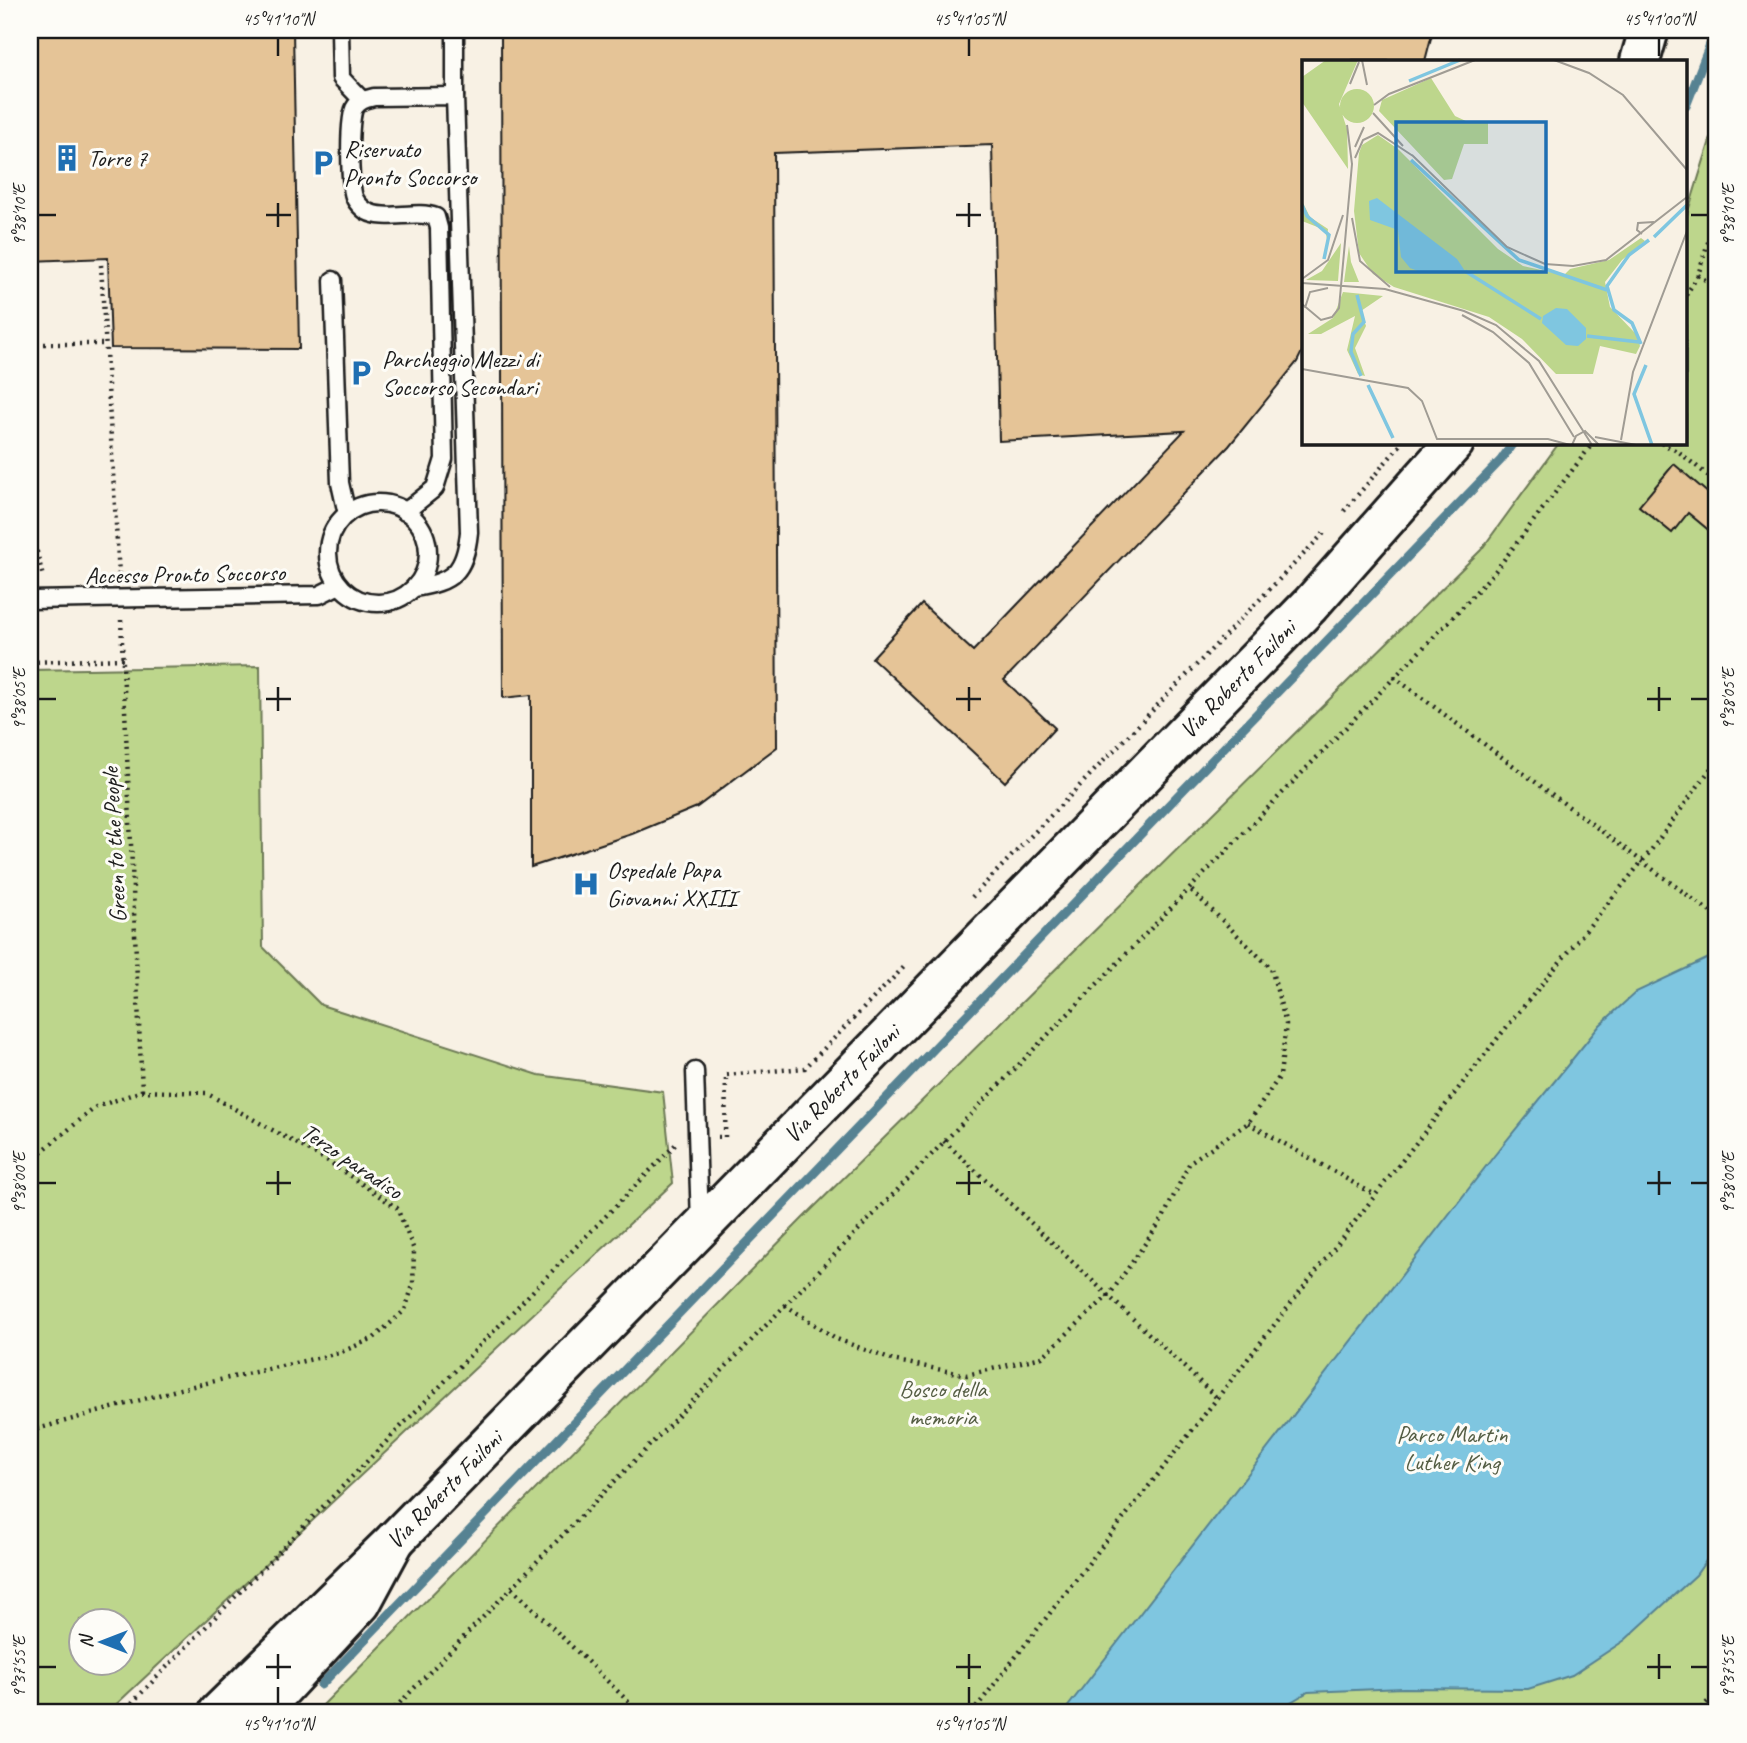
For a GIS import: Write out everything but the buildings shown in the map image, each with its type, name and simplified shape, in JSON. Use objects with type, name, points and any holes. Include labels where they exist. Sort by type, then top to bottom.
[{"type":"main road","points":[[1640,60],[1649,30]]},
{"type":"main road","name":"Via Roberto Failoni","points":[[218,1713],[395,1540],[1310,605],[1453,444]]},
{"type":"main road","points":[[259,1713],[361,1604],[395,1540]]},
{"type":"lane","points":[[340,30],[341,78],[362,100]]},
{"type":"lane","points":[[414,588],[427,562],[428,548],[416,521],[391,505],[375,503],[360,506],[346,514],[336,526],[328,556],[339,585],[366,602],[383,603],[399,599],[414,588],[438,584],[454,575],[464,562],[469,532],[455,30]]},
{"type":"lane","points":[[405,512],[435,488],[444,459],[439,228],[436,217],[426,213],[376,215],[364,210],[353,197],[350,120],[354,107],[362,100],[455,96]]},
{"type":"lane","points":[[333,280],[340,483],[346,514]]},
{"type":"lane","name":"Accesso Pronto Soccorso","points":[[30,600],[319,595],[339,585]]},
{"type":"lane","points":[[695,1072],[700,1227]]},
{"type":"path","points":[[1688,292],[1698,275],[1717,213]]},
{"type":"path","name":"Green to the People","points":[[102,265],[142,1091]]},
{"type":"path","points":[[1698,275],[1717,288]]},
{"type":"path","points":[[30,344],[106,344]]},
{"type":"path","points":[[1339,517],[1401,444]]},
{"type":"path","points":[[390,1713],[1496,570],[1592,444]]},
{"type":"path","points":[[1663,444],[1679,452],[1717,483]]},
{"type":"path","points":[[969,900],[1330,528]]},
{"type":"path","points":[[30,539],[37,552],[49,600]]},
{"type":"path","points":[[30,662],[123,659]]},
{"type":"path","points":[[1394,677],[1717,917]]},
{"type":"path","points":[[972,1713],[1505,1029],[1642,862],[1717,760]]},
{"type":"path","points":[[785,1305],[837,1339],[892,1360],[967,1375],[1042,1357],[1110,1294],[1163,1218],[1190,1162],[1248,1123],[1280,1076],[1286,1024],[1271,968],[1189,888]]},
{"type":"path","points":[[122,1713],[678,1141],[725,1137],[726,1075],[805,1068],[912,959]]},
{"type":"path","name":"Terzo paradiso","points":[[30,1161],[96,1107],[142,1091],[206,1093],[328,1161],[397,1208],[414,1250],[413,1285],[405,1310],[374,1338],[339,1353],[180,1389],[30,1431]]},
{"type":"path","points":[[1248,1123],[1298,1154],[1376,1195]]},
{"type":"path","points":[[944,1141],[1110,1294],[1217,1398]]},
{"type":"path","points":[[512,1588],[640,1713]]},
{"type":"path","points":[[30,1628],[34,1665],[30,1710]]},
{"type":"path","points":[[1696,1713],[1717,1693]]},
{"type":"green space","name":"Parco Martin Luther King","points":[[1717,118],[1717,1713],[315,1713],[804,1217],[1481,550],[1558,444],[1688,444],[1688,212]]},
{"type":"green space","points":[[260,666],[263,947],[321,1005],[539,1075],[663,1092],[673,1183],[107,1713],[30,1713],[30,670]]},
{"type":"water","points":[[1717,954],[1717,1545],[1696,1575],[1625,1640],[1572,1675],[1528,1689],[1403,1688],[1308,1692],[1272,1713],[1063,1713],[1494,1156],[1600,1025],[1636,992]]},
{"type":"waterway","points":[[1688,101],[1711,42],[1713,30]]},
{"type":"waterway","points":[[321,1685],[1501,460],[1512,444]]},
{"type":"place","name":"Torre 7","points":[[67,158]]},
{"type":"place","name":"Riservato Pronto Soccorso","points":[[323,163]]},
{"type":"place","name":"Parcheggio Mezzi di Soccorso Secondari","points":[[361,373]]},
{"type":"place","name":"Ospedale Papa Giovanni XXIII","points":[[586,884]]},
{"type":"park label","name":"Bosco della memoria","points":[[943,1403]]}]
